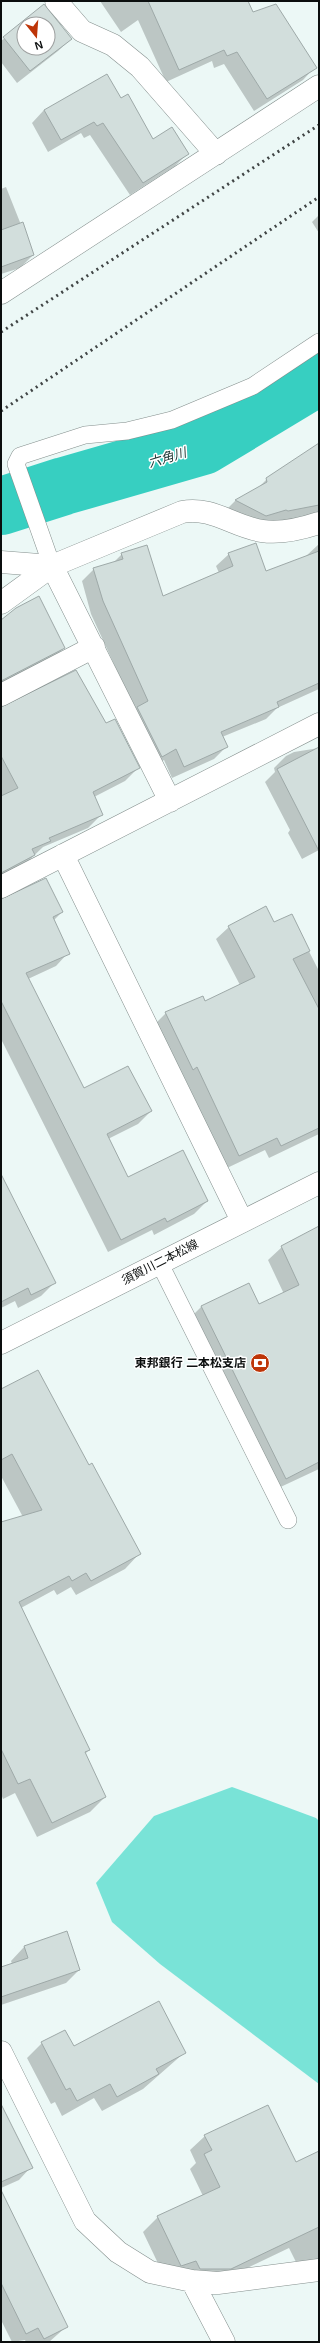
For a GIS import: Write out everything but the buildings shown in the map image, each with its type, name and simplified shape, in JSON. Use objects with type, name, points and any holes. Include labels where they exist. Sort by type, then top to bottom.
[{"type":"street","points":[[56,1],[82,31],[113,45],[140,67],[216,154]]},
{"type":"street","points":[[1,293],[319,86]]},
{"type":"street","points":[[1,603],[52,566],[175,515],[194,510],[209,512],[261,531],[284,532],[319,523]]},
{"type":"street","points":[[1,562],[52,566]]},
{"type":"street","points":[[52,566],[170,801]]},
{"type":"street","points":[[1,695],[94,647]]},
{"type":"street","points":[[1,887],[319,724]]},
{"type":"street","points":[[63,855],[242,1221]]},
{"type":"street","name":"須賀川二本松線","points":[[1,1343],[159,1262],[319,1183]]},
{"type":"street","points":[[1,2052],[85,2221],[118,2252],[150,2272],[192,2281],[218,2283],[319,2270]]},
{"type":"street","points":[[192,2281],[224,2342]]},
{"type":"lane","points":[[52,566],[16,464],[20,456],[85,435],[127,431],[172,420],[253,386],[319,342]]},
{"type":"lane","points":[[159,1262],[288,1520]]},
{"type":"shaded area","points":[[232,1787],[316,1818],[319,1821],[319,2084],[160,1964],[112,1922],[96,1883],[154,1816]]},
{"type":"waterway","name":"六角川","points":[[1,506],[64,486],[203,446],[319,376]]},
{"type":"railway","points":[[1,332],[319,125]]},
{"type":"railway","points":[[1,411],[319,197]]},
{"type":"place","name":"東邦銀行 二本松支店","points":[[260,1363]]}]
